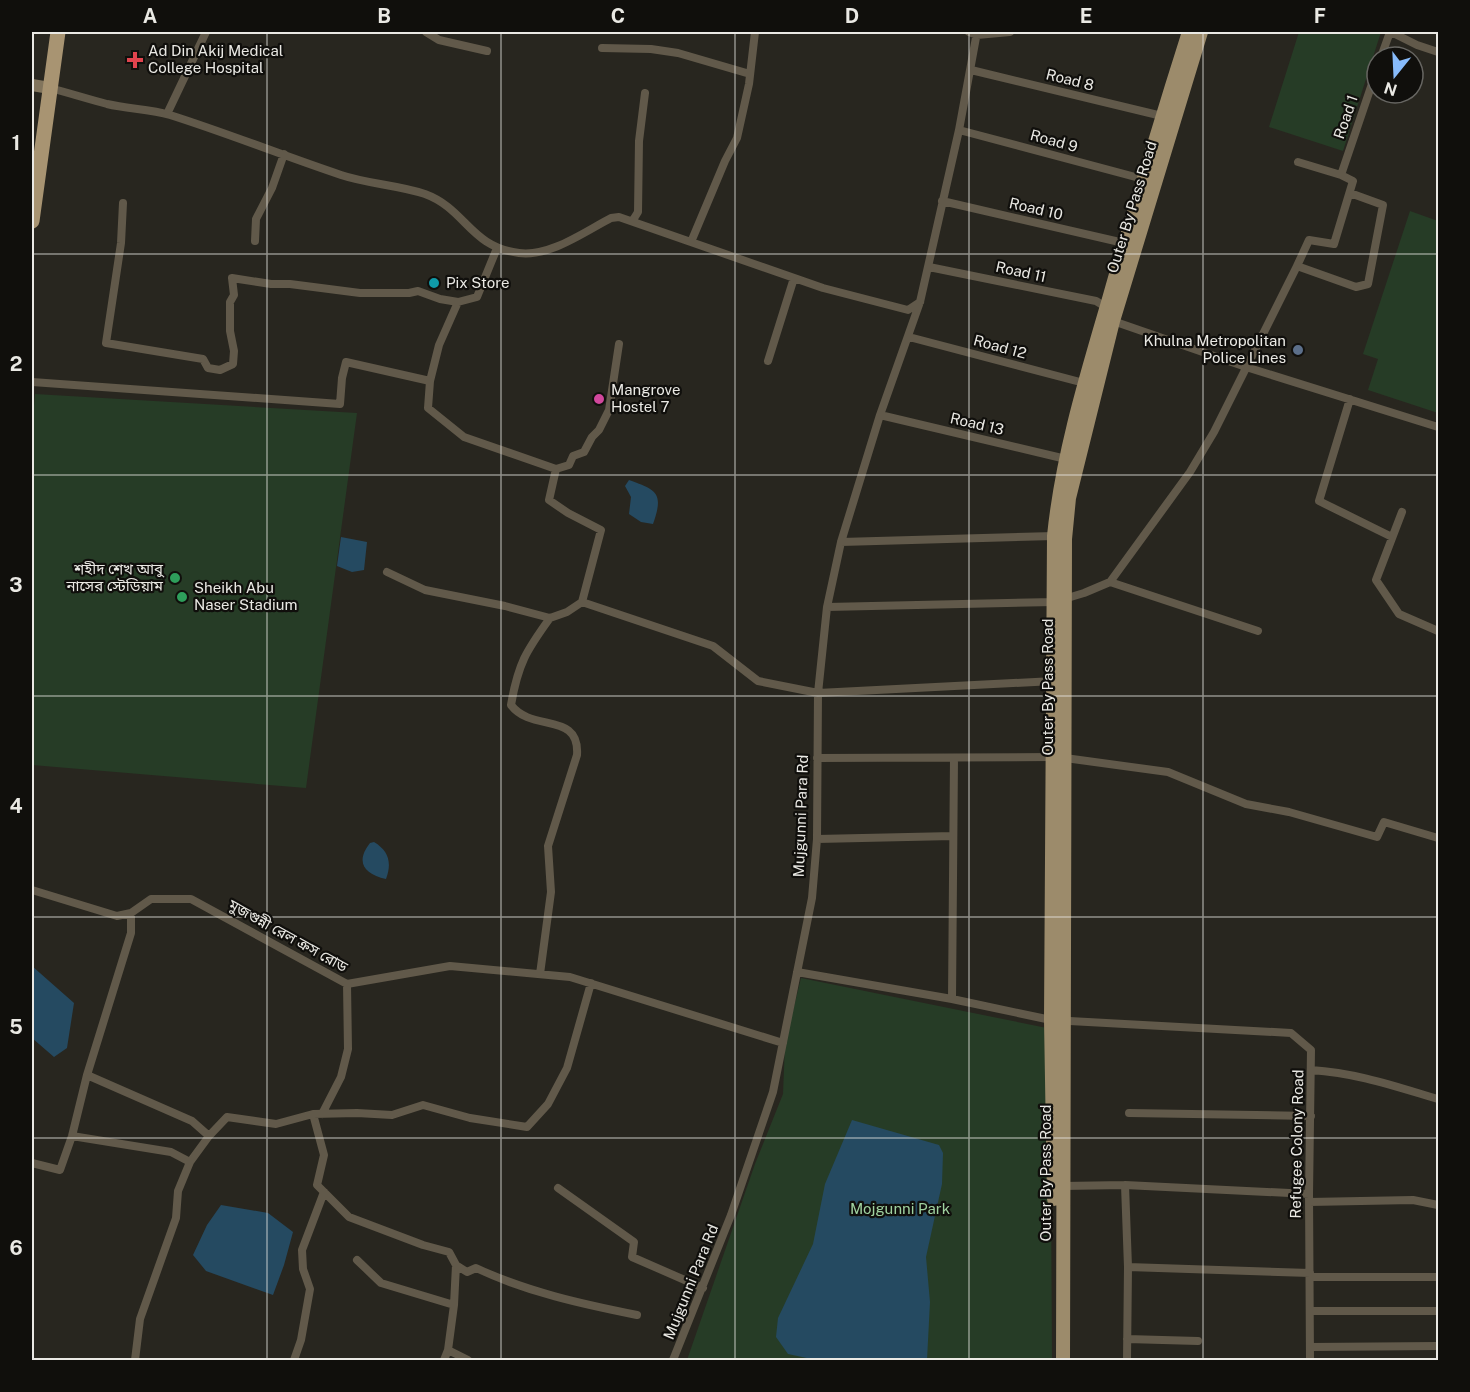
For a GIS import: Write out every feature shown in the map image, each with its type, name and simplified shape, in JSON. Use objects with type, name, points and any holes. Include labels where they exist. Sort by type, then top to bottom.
[{"type":"highway","points":[[32,222],[58,32]]},
{"type":"main road","name":"Outer By Pass Road","points":[[1054,1360],[1059,600],[1054,536],[1058,497],[1084,383],[1188,32]]},
{"type":"main road","name":"Outer By Pass Road","points":[[1059,757],[1054,681],[1069,498],[1113,321],[1201,32]]},
{"type":"main road","points":[[32,84],[50,88]]},
{"type":"main road","name":"Outer By Pass Road","points":[[1057,1020],[1063,1186],[1063,1360]]},
{"type":"street","points":[[167,114],[206,32]]},
{"type":"street","points":[[426,32],[439,40],[487,51]]},
{"type":"street","points":[[691,243],[737,138],[746,102],[755,32]]},
{"type":"street","points":[[974,33],[1010,32]]},
{"type":"street","points":[[1390,32],[1438,52]]},
{"type":"street","name":"Mujgunni Para Rd","points":[[674,1360],[731,1215],[773,1092],[812,898],[817,839],[818,693],[827,607],[841,542],[880,416],[909,337],[929,267],[971,70],[974,33]]},
{"type":"street","points":[[602,48],[651,49],[678,53],[750,74]]},
{"type":"street","name":"Road 8","points":[[971,70],[1162,116]]},
{"type":"street","points":[[50,88],[107,104],[167,114],[343,176],[423,194],[450,208],[476,236],[497,248],[530,254],[558,245],[611,218],[620,217],[823,288],[908,310],[920,302]]},
{"type":"street","points":[[633,220],[638,212],[639,141],[645,93]]},
{"type":"street","name":"Road 1","points":[[1341,175],[1365,104]]},
{"type":"street","name":"Road 9","points":[[959,130],[1143,179]]},
{"type":"street","points":[[255,241],[256,219],[272,188],[284,154]]},
{"type":"street","points":[[827,607],[1059,600],[1110,582],[1190,472],[1214,432],[1309,240],[1334,244],[1353,181],[1298,162]]},
{"type":"street","points":[[1297,266],[1356,287],[1368,284],[1383,205],[1350,193]]},
{"type":"street","name":"Road 10","points":[[942,201],[1124,243]]},
{"type":"street","points":[[123,203],[121,243],[106,343],[203,359],[208,368],[220,370],[234,364],[230,324],[230,302],[234,295],[232,278],[360,293],[418,291],[440,299],[458,302],[477,297],[497,248]]},
{"type":"street","name":"Road 11","points":[[929,267],[1096,301],[1106,307]]},
{"type":"street","points":[[768,361],[794,279]]},
{"type":"street","points":[[458,302],[439,345],[430,381],[428,408],[464,437],[556,469],[569,465],[573,456],[584,452],[592,437],[599,430],[609,410],[619,344]]},
{"type":"street","points":[[1113,321],[1246,367],[1438,427]]},
{"type":"street","name":"Road 12","points":[[909,337],[1084,383]]},
{"type":"street","points":[[32,382],[340,404],[346,362],[430,381]]},
{"type":"street","points":[[1350,399],[1319,501],[1392,537]]},
{"type":"street","name":"Road 13","points":[[880,416],[1066,459]]},
{"type":"street","points":[[387,572],[425,590],[505,606],[550,618],[567,612],[582,602],[601,530],[549,500],[556,469]]},
{"type":"street","points":[[1402,512],[1376,580],[1399,614],[1438,631]]},
{"type":"street","points":[[841,542],[1054,536]]},
{"type":"street","points":[[1110,582],[1258,631]]},
{"type":"street","points":[[582,602],[712,646],[758,681],[818,693],[1054,681]]},
{"type":"street","points":[[540,974],[550,892],[548,846],[577,755],[578,744],[575,735],[565,728],[529,718],[517,712],[512,705],[516,678],[522,659],[550,618]]},
{"type":"street","points":[[817,758],[1059,757],[1168,772],[1246,804],[1289,812],[1377,837],[1384,822],[1438,838]]},
{"type":"street","points":[[952,999],[954,758]]},
{"type":"street","points":[[817,839],[953,836]]},
{"type":"street","points":[[32,890],[117,916],[131,913],[131,933],[60,1170],[32,1163]]},
{"type":"street","name":"মুজগুন্নী রেল ক্রস রোড","points":[[131,913],[151,899],[191,899],[347,984],[450,966],[570,977],[783,1043]]},
{"type":"street","name":"Refugee Colony Road","points":[[797,972],[1057,1020],[1291,1033],[1311,1050],[1310,1360]]},
{"type":"street","points":[[135,1360],[140,1320],[176,1218],[178,1191],[190,1162],[209,1136],[227,1117],[276,1124],[317,1114],[392,1115],[423,1105],[470,1118],[527,1127],[548,1104],[567,1068],[591,983]]},
{"type":"street","points":[[347,984],[348,1049],[341,1077],[317,1114],[324,1155],[317,1185],[349,1216],[423,1245],[449,1252],[456,1265],[467,1272],[476,1268],[522,1287],[637,1315]]},
{"type":"street","points":[[1311,1070],[1367,1077],[1438,1099]]},
{"type":"street","points":[[87,1075],[192,1121],[209,1136]]},
{"type":"street","points":[[1129,1113],[1311,1116]]},
{"type":"street","points":[[72,1136],[171,1152],[190,1162]]},
{"type":"street","points":[[1063,1186],[1125,1185],[1309,1198],[1413,1200],[1438,1205]]},
{"type":"street","points":[[1125,1185],[1128,1267],[1127,1360]]},
{"type":"street","points":[[558,1188],[634,1242],[632,1257],[703,1288]]},
{"type":"street","points":[[294,1360],[301,1340],[310,1289],[303,1269],[302,1250],[324,1192]]},
{"type":"street","points":[[357,1260],[381,1283],[454,1305]]},
{"type":"street","points":[[444,1360],[454,1305],[456,1265]]},
{"type":"street","points":[[1128,1267],[1310,1275],[1438,1277]]},
{"type":"street","points":[[1311,1311],[1438,1311]]},
{"type":"street","points":[[1127,1339],[1198,1341]]},
{"type":"street","points":[[1310,1347],[1438,1346]]},
{"type":"street","points":[[447,1350],[468,1360]]},
{"type":"green space","points":[[1299,32],[1381,32],[1377,45],[1365,45],[1365,82],[1343,151],[1269,127]]},
{"type":"green space","points":[[1410,211],[1438,221],[1438,413],[1368,390],[1378,359],[1363,354]]},
{"type":"green space","name":"শহীদ শেখ আবু নাসের স্টেডিয়াম","points":[[35,394],[357,413],[306,788],[32,765],[32,428]]},
{"type":"green space","name":"Mojgunni Park","points":[[801,978],[1047,1028],[1052,1360],[687,1360],[755,1164],[783,1094],[785,1044]]},
{"type":"water","points":[[629,480],[656,494],[658,505],[653,524],[641,522],[629,514],[631,497],[625,486]]},
{"type":"water","points":[[341,537],[367,542],[364,570],[352,572],[337,566]]},
{"type":"water","points":[[374,842],[383,849],[388,858],[389,868],[386,879],[372,874],[364,866],[365,850],[370,843]]},
{"type":"water","points":[[32,966],[74,1003],[67,1048],[54,1057],[32,1038]]},
{"type":"water","points":[[852,1120],[939,1145],[943,1153],[942,1184],[926,1257],[930,1302],[927,1360],[816,1360],[788,1354],[776,1337],[778,1318],[813,1244],[825,1184]]},
{"type":"water","points":[[221,1205],[268,1213],[293,1232],[273,1295],[206,1271],[193,1255],[207,1225]]},
{"type":"place","name":"Ad Din Akij Medical College Hospital","points":[[135,60]]},
{"type":"place","name":"Pix Store","points":[[434,283]]},
{"type":"place","name":"Khulna Metropolitan Police Lines","points":[[1298,350]]},
{"type":"place","name":"Mangrove Hostel 7","points":[[599,399]]},
{"type":"place","name":"শহীদ শেখ আবু নাসের স্টেডিয়াম","points":[[175,578]]},
{"type":"place","name":"Sheikh Abu Naser Stadium","points":[[182,597]]}]
